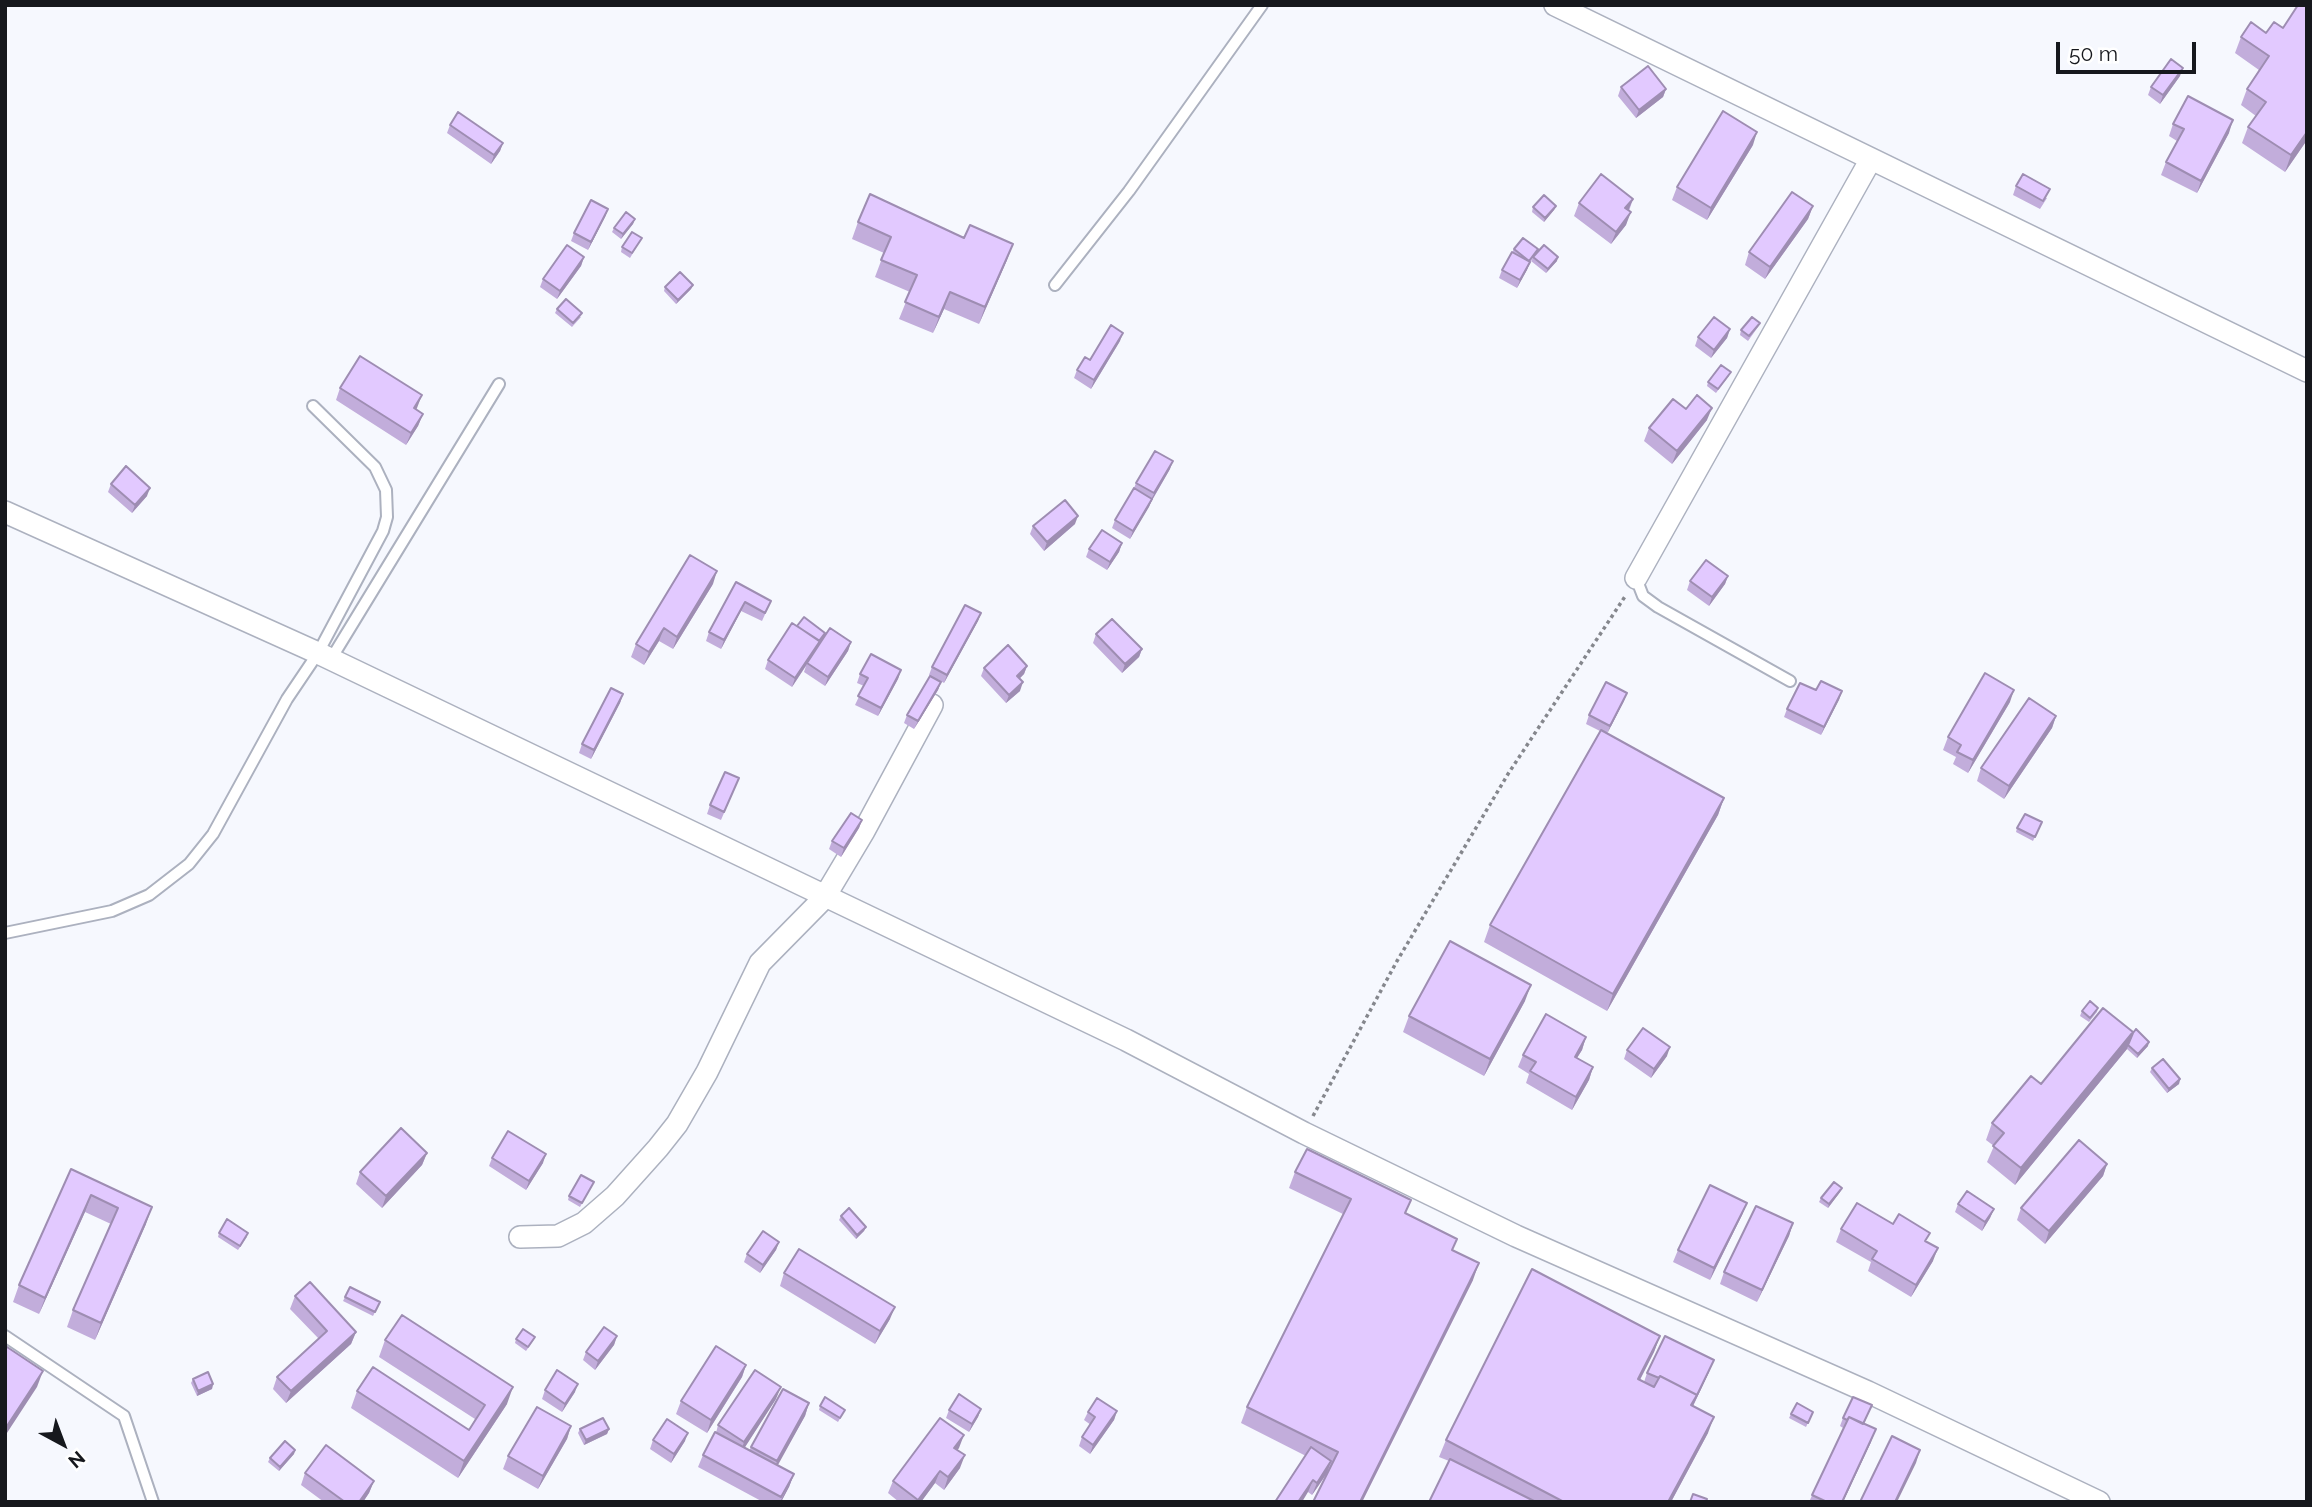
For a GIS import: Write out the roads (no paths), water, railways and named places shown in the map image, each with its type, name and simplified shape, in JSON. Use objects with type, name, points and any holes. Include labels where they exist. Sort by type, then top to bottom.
[{"type":"street","points":[[1555,5],[2307,370]]},
{"type":"street","points":[[1636,578],[1871,159]]},
{"type":"street","points":[[5,512],[324,656],[824,898],[1126,1040],[1304,1133],[1516,1236],[1868,1392],[2099,1502]]},
{"type":"street","points":[[520,1237],[548,1238],[570,1231],[598,1212],[635,1177],[677,1124],[760,963],[824,898],[864,831],[932,705]]},
{"type":"lane","points":[[1055,285],[1129,191],[1262,5]]},
{"type":"lane","points":[[5,933],[111,911],[149,895],[183,869],[214,834],[287,699],[324,656],[499,384]]},
{"type":"lane","points":[[313,406],[375,467],[382,477],[388,503],[383,531],[324,656]]},
{"type":"lane","points":[[1636,578],[1643,596],[1658,607],[1790,681]]},
{"type":"lane","points":[[5,1336],[124,1416],[153,1502]]}]
